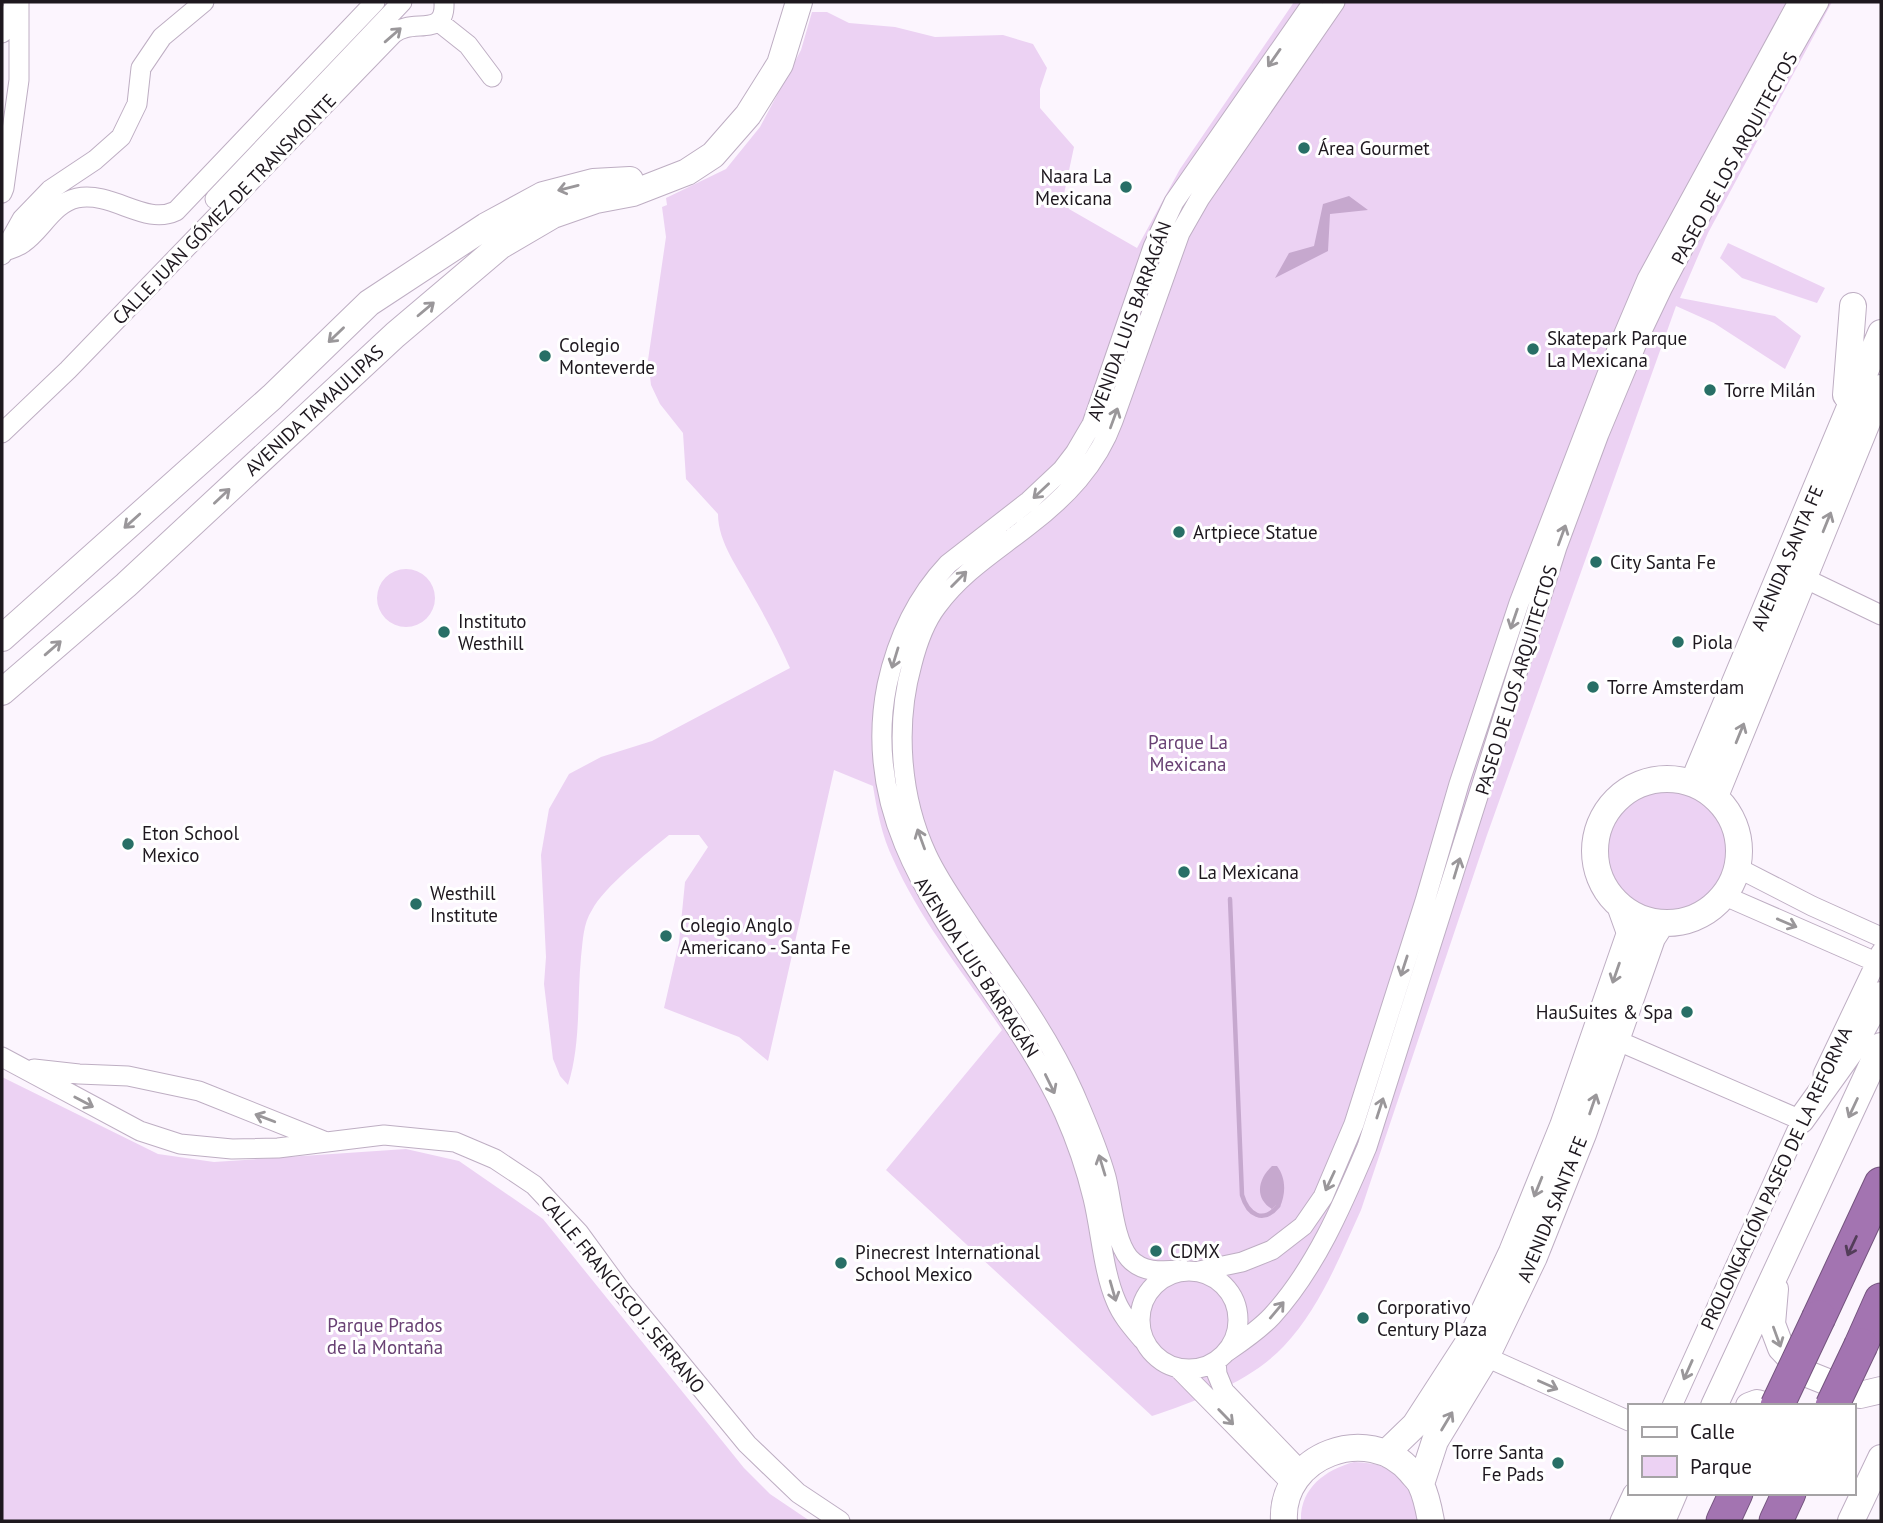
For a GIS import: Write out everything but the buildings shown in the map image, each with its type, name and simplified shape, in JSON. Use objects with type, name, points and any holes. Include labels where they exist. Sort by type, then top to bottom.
[{"type":"highway","points":[[1778,1404],[1881,1184]]},
{"type":"highway","points":[[1833,1404],[1881,1300]]},
{"type":"highway","points":[[1723,1521],[1735,1495]]},
{"type":"highway","points":[[1776,1521],[1788,1495]]},
{"type":"street","points":[[2,33],[17,2]]},
{"type":"street","points":[[2,193],[19,80],[17,2]]},
{"type":"street","points":[[3,254],[22,219],[50,190],[95,160],[121,137],[137,104],[141,68],[162,37],[204,2]]},
{"type":"street","points":[[3,254],[23,243],[55,210],[73,199],[96,196],[155,216],[166,216],[176,211],[375,2]]},
{"type":"street","name":"CALLE JUAN GÓMEZ DE TRANSMONTE","points":[[2,414],[64,357],[401,2]]},
{"type":"street","points":[[444,2],[445,13],[439,22],[468,45],[492,77]]},
{"type":"street","name":"AVENIDA TAMAULIPAS","points":[[2,692],[126,585],[395,335],[500,246],[553,215],[596,200],[633,193],[687,172],[713,155],[748,115],[780,64],[799,2]]},
{"type":"street","name":"AVENIDA LUIS BARRAGÁN","points":[[1191,1270],[1147,1269],[1138,1266],[1125,1253],[1099,1155],[1075,1094],[1042,1050],[926,853],[907,790],[902,747],[903,722],[911,667],[918,643],[934,608],[959,579],[1051,508],[1074,486],[1092,424],[1153,247],[1174,202],[1313,2]]},
{"type":"street","name":"AVENIDA LUIS BARRAGÁN","points":[[1084,458],[1110,429],[1180,233],[1200,198],[1335,2]]},
{"type":"street","name":"PASEO DE LOS ARQUITECTOS","points":[[1191,1270],[1242,1262],[1272,1250],[1303,1226],[1323,1197],[1354,1124],[1459,784],[1520,603],[1611,364],[1798,2]]},
{"type":"street","name":"PASEO DE LOS ARQUITECTOS","points":[[1221,1357],[1254,1333],[1279,1308],[1336,1218],[1367,1147],[1558,547],[1599,434],[1642,331],[1655,283],[1738,145],[1819,2]]},
{"type":"street","name":"CALLE JUAN GÓMEZ DE TRANSMONTE","points":[[2,433],[68,370],[393,34],[400,28],[431,26],[439,22]]},
{"type":"street","name":"AVENIDA TAMAULIPAS","points":[[2,638],[272,397],[369,303],[486,226],[543,195],[593,182],[625,179],[660,181]]},
{"type":"street","points":[[369,303],[395,335]]},
{"type":"street","points":[[1845,419],[1853,306]]},
{"type":"street","name":"AVENIDA SANTA FE","points":[[1704,789],[1845,419],[1881,333]]},
{"type":"street","name":"AVENIDA SANTA FE","points":[[1704,789],[1804,578],[1881,388]]},
{"type":"street","points":[[1804,578],[1881,615]]},
{"type":"street","points":[[1671,779],[1704,789],[1728,811],[1737,829],[1740,848],[1738,868],[1725,896],[1707,912],[1685,922],[1661,924],[1640,919],[1621,908],[1606,892],[1597,871],[1594,848],[1599,826],[1610,806],[1627,791],[1648,781],[1671,779]]},
{"type":"street","points":[[1738,868],[1881,937]]},
{"type":"street","points":[[1725,896],[1879,957]]},
{"type":"street","points":[[1425,901],[1444,907]]},
{"type":"street","name":"AVENIDA SANTA FE","points":[[1385,1453],[1415,1425],[1472,1337],[1512,1252],[1563,1126],[1630,933],[1621,908]]},
{"type":"street","name":"AVENIDA SANTA FE","points":[[1421,1484],[1435,1441],[1486,1357],[1534,1257],[1583,1134],[1651,938],[1661,924]]},
{"type":"street","name":"PROLONGACIÓN PASEO DE LA REFORMA","points":[[1673,1404],[1801,1120],[1879,957]]},
{"type":"street","points":[[1616,1040],[1801,1120],[1849,1053],[1881,995]]},
{"type":"street","name":"PROLONGACIÓN PASEO DE LA REFORMA","points":[[1715,1404],[1881,1046]]},
{"type":"street","name":"AVENIDA LUIS BARRAGÁN","points":[[1042,1050],[1087,1174],[1116,1301],[1132,1328],[1143,1340]]},
{"type":"street","name":"CALLE FRANCISCO J. SERRANO","points":[[2,1057],[140,1131],[180,1144],[232,1149],[278,1148],[384,1135],[455,1142],[495,1159],[534,1185],[579,1233],[622,1292],[747,1444],[798,1493],[840,1521]]},
{"type":"street","name":"CALLE FRANCISCO J. SERRANO","points":[[25,1068],[128,1076],[199,1091],[329,1143]]},
{"type":"street","points":[[1191,1270],[1213,1276],[1226,1286],[1234,1299],[1238,1314],[1237,1329],[1232,1344],[1221,1357],[1204,1367],[1178,1368],[1164,1363],[1152,1353],[1143,1340],[1139,1325],[1140,1310],[1155,1283],[1168,1274],[1191,1270]]},
{"type":"street","points":[[1777,1270],[1772,1324],[1781,1348],[1805,1373],[1860,1395],[1881,1390]]},
{"type":"street","points":[[1221,1357],[1217,1374],[1224,1391],[1297,1478]]},
{"type":"street","points":[[1486,1357],[1628,1421]]},
{"type":"street","points":[[1178,1368],[1297,1478]]},
{"type":"street","points":[[1283,1521],[1283,1508],[1297,1478],[1312,1461],[1334,1450],[1359,1447],[1385,1453],[1404,1464],[1421,1484],[1431,1521]]},
{"type":"street","points":[[1853,1505],[1881,1458]]},
{"type":"street","points":[[1620,1521],[1632,1495]]},
{"type":"street","points":[[1640,1521],[1646,1495]]},
{"type":"street","points":[[1662,1521],[1673,1495]]},
{"type":"green space","name":"Parque La Mexicana","points":[[1294,2],[1832,2],[1708,233],[1680,298],[1775,316],[1801,336],[1785,369],[1714,323],[1676,306],[1487,835],[1361,1210],[1337,1263],[1319,1298],[1297,1331],[1270,1359],[1223,1388],[1152,1416],[886,1170],[1002,1030],[916,904],[904,882],[886,841],[873,786],[834,770],[768,1061],[739,1037],[664,1008],[679,943],[685,882],[708,847],[699,835],[669,835],[606,891],[589,915],[581,957],[575,1054],[568,1085],[560,1076],[553,1059],[544,984],[546,957],[541,855],[549,809],[569,774],[601,757],[652,741],[790,668],[725,545],[718,514],[686,479],[683,433],[660,404],[651,385],[648,360],[666,237],[662,207],[667,205],[666,198],[726,169],[760,127],[801,50],[812,12],[827,12],[849,23],[895,27],[935,37],[1003,35],[1033,44],[1047,68],[1040,89],[1040,108],[1074,147],[1064,194],[1069,209],[1137,248],[1180,169]]},
{"type":"green space","points":[[1728,243],[1825,288],[1817,303],[1742,278],[1720,258]]},
{"type":"green space","points":[[406,569],[422,574],[430,582],[435,598],[430,614],[422,622],[406,627],[390,622],[382,614],[377,598],[382,582],[390,574]]},
{"type":"green space","points":[[1667,792],[1690,796],[1709,809],[1722,828],[1726,851],[1722,874],[1709,893],[1690,906],[1667,910],[1644,906],[1625,893],[1612,874],[1608,851],[1612,828],[1625,809],[1644,796]]},
{"type":"green space","name":"Parque Prados de la Montaña","points":[[2,1077],[158,1154],[214,1162],[406,1149],[459,1161],[543,1219],[744,1468],[770,1494],[810,1521],[2,1521]]},
{"type":"green space","points":[[1354,1462],[1383,1466],[1400,1477],[1411,1495],[1420,1521],[1301,1521],[1305,1499],[1316,1482],[1333,1470]]},
{"type":"shaded area","points":[[1349,196],[1368,210],[1330,214],[1328,251],[1275,278],[1289,253],[1314,246],[1323,204]]},
{"type":"shaded area","points":[[1272,1166],[1277,1166],[1280,1171],[1284,1186],[1280,1207],[1276,1205],[1272,1209],[1262,1199],[1260,1188]]},
{"type":"waterway","points":[[1230,899],[1242,1195],[1248,1208],[1257,1215],[1267,1215],[1278,1206]]},
{"type":"place","name":"Área Gourmet","points":[[1304,148]]},
{"type":"place","name":"Naara La Mexicana","points":[[1126,187]]},
{"type":"place","name":"Skatepark Parque La Mexicana","points":[[1533,349]]},
{"type":"place","name":"Colegio Monteverde","points":[[545,356]]},
{"type":"place","name":"Torre Milán","points":[[1710,390]]},
{"type":"place","name":"Artpiece Statue","points":[[1179,532]]},
{"type":"place","name":"City Santa Fe","points":[[1596,562]]},
{"type":"place","name":"Instituto Westhill","points":[[444,632]]},
{"type":"place","name":"Piola","points":[[1678,642]]},
{"type":"place","name":"Torre Amsterdam","points":[[1593,687]]},
{"type":"place","name":"Eton School Mexico","points":[[128,844]]},
{"type":"place","name":"La Mexicana","points":[[1184,872]]},
{"type":"place","name":"Westhill Institute","points":[[416,904]]},
{"type":"place","name":"Colegio Anglo Americano - Santa Fe","points":[[666,936]]},
{"type":"place","name":"HauSuites & Spa","points":[[1687,1012]]},
{"type":"place","name":"CDMX","points":[[1156,1251]]},
{"type":"place","name":"Pinecrest International School Mexico","points":[[841,1263]]},
{"type":"place","name":"Corporativo Century Plaza","points":[[1363,1318]]},
{"type":"place","name":"Torre Santa Fe Pads","points":[[1558,1463]]}]
